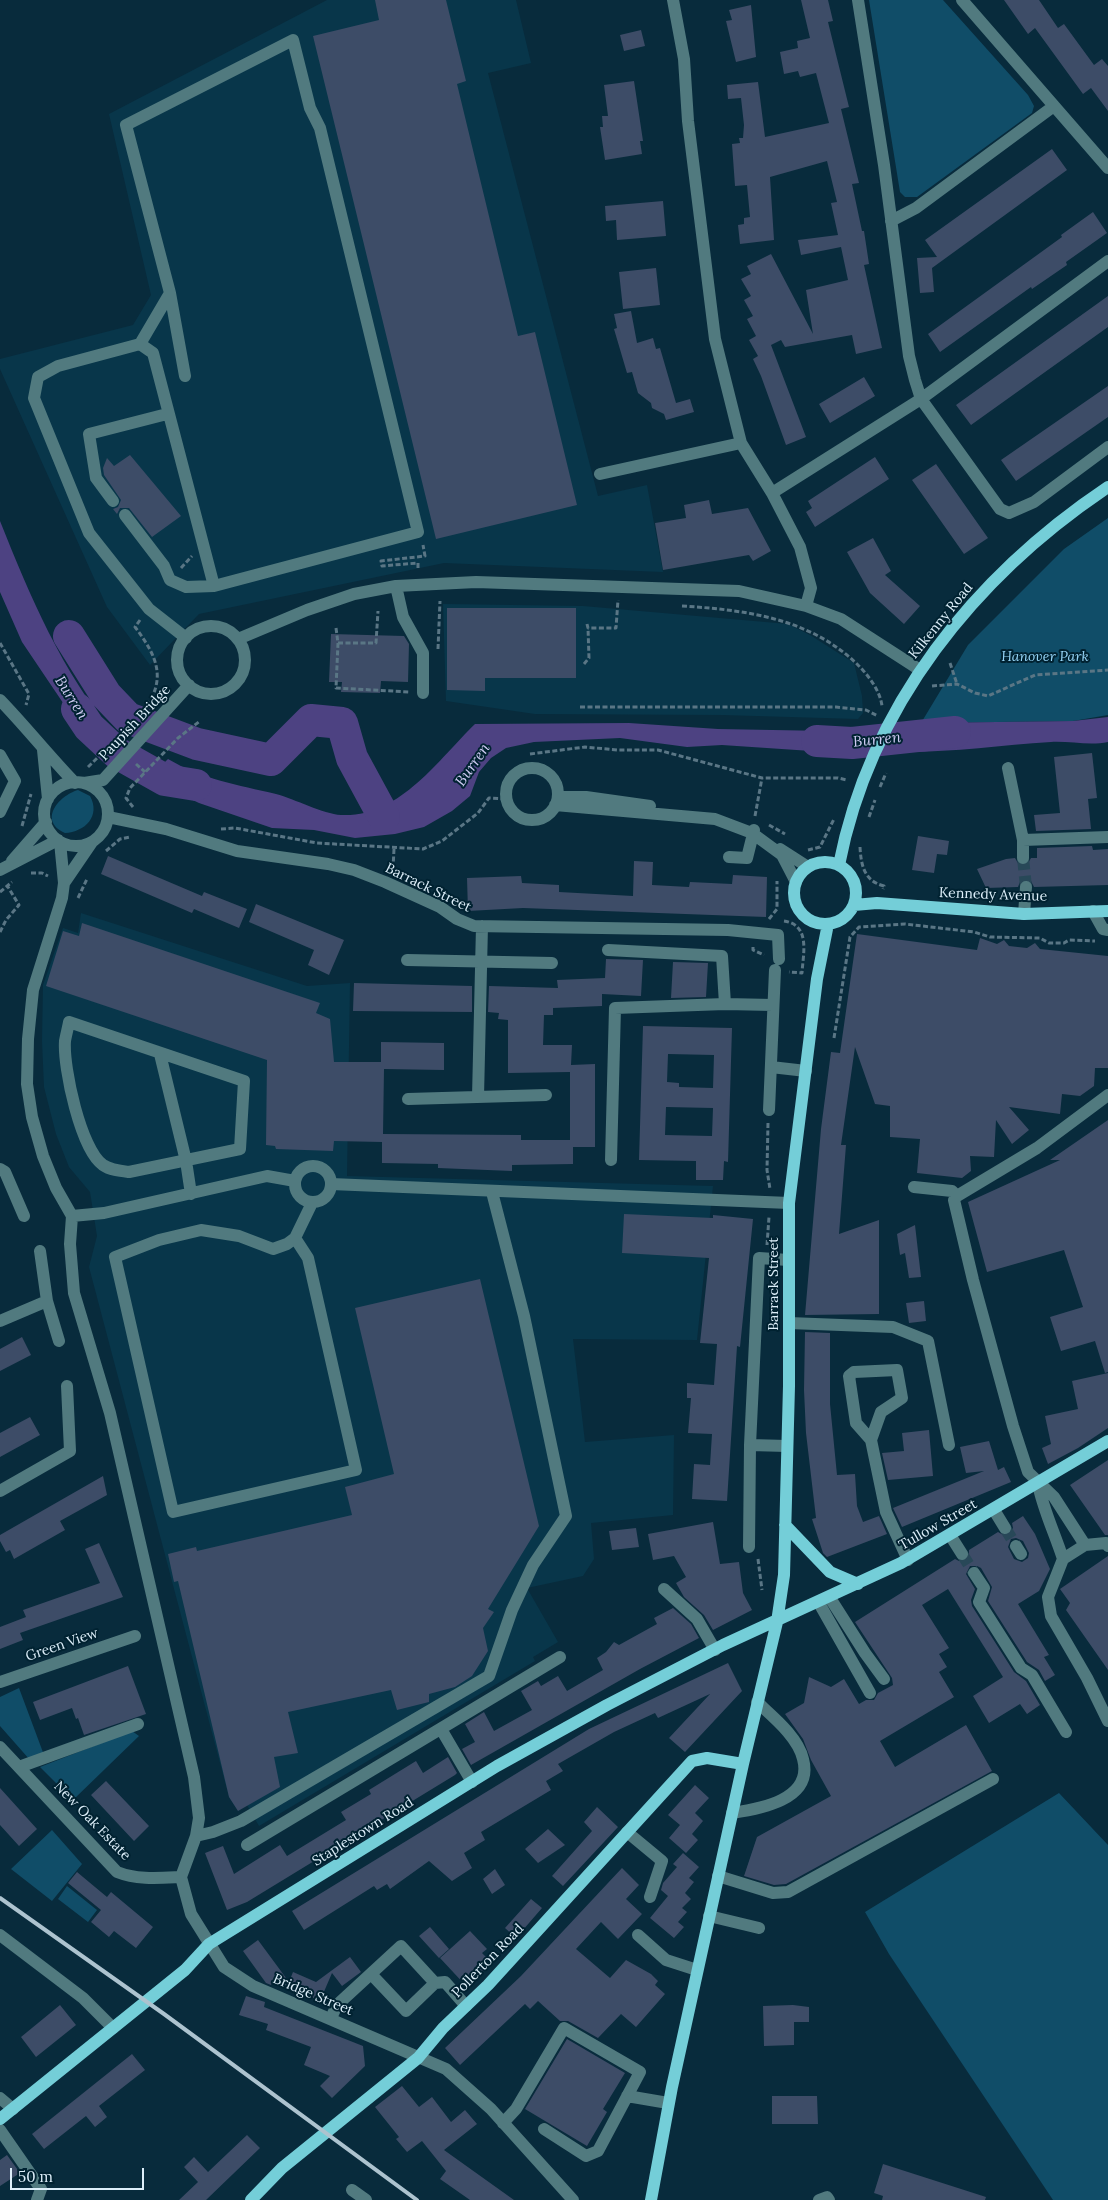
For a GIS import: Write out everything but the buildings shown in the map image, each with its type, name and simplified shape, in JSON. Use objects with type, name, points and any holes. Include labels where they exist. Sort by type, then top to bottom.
[{"type":"main road","name":"Kilkenny Road","points":[[839,865],[843,845],[868,772],[894,713],[937,644],[993,581],[1048,532],[1108,487]]},
{"type":"main road","points":[[823,947],[813,922],[798,910],[795,901],[796,882],[808,867],[822,862],[843,845]]},
{"type":"main road","points":[[822,862],[839,865],[846,871],[855,886],[877,903]]},
{"type":"main road","points":[[813,922],[828,924],[843,918],[854,905],[855,886]]},
{"type":"main road","name":"Kennedy Avenue","points":[[854,905],[877,903],[1024,914],[1108,910]]},
{"type":"main road","name":"Barrack Street","points":[[651,2200],[668,2103],[742,1764],[776,1622],[784,1575],[789,1323],[789,1203],[823,947],[828,924]]},
{"type":"main road","name":"Tullow Street","points":[[776,1622],[908,1560],[1108,1441]]},
{"type":"main road","points":[[785,1525],[830,1572],[858,1584]]},
{"type":"main road","name":"Staplestown Road","points":[[0,2119],[185,1970],[209,1944],[472,1782],[607,1704],[776,1622]]},
{"type":"main road","name":"Pollerton Road","points":[[251,2200],[282,2168],[418,2058],[443,2028],[488,1985],[692,1761],[707,1758],[742,1764]]},
{"type":"street","points":[[673,0],[684,59],[688,121],[715,339],[741,443],[772,493],[802,555],[811,588],[806,606]]},
{"type":"street","points":[[858,0],[910,356],[920,399],[1000,509],[1009,513],[1034,502],[1108,447]]},
{"type":"street","points":[[962,0],[1108,168]]},
{"type":"street","points":[[124,515],[164,566],[170,580],[186,587],[214,586],[418,532],[320,128],[310,108],[293,40],[126,125],[170,293],[186,376]]},
{"type":"street","points":[[891,221],[916,208],[1054,106]]},
{"type":"street","points":[[772,493],[920,399],[1108,261]]},
{"type":"street","points":[[170,293],[140,344],[58,366],[38,377],[34,398],[89,533],[149,609],[186,638]]},
{"type":"street","points":[[140,344],[153,353],[167,414],[214,586]]},
{"type":"street","points":[[114,501],[96,478],[89,434],[167,414]]},
{"type":"street","points":[[600,474],[741,443]]},
{"type":"street","points":[[238,639],[306,610],[344,597],[396,586],[476,582],[739,591],[806,606],[841,619],[920,670]]},
{"type":"street","points":[[396,586],[403,617],[423,654],[423,693]]},
{"type":"street","points":[[212,626],[231,632],[238,639],[246,659],[244,670],[239,680],[230,688],[215,693],[199,691],[189,686],[178,668],[180,647],[186,638],[202,627],[212,626]]},
{"type":"street","name":"Paupish Bridge","points":[[78,783],[104,780],[189,686]]},
{"type":"street","points":[[0,700],[32,733],[43,750],[78,783],[94,788],[104,799],[108,817],[100,836],[92,842],[64,883]]},
{"type":"street","points":[[43,750],[48,799],[45,808],[46,822],[52,836],[72,846],[92,842]]},
{"type":"street","points":[[0,754],[15,782],[0,812]]},
{"type":"street","points":[[531,768],[540,769],[554,780],[558,788],[557,801],[543,817],[534,819],[517,814],[507,800],[507,790],[515,775],[531,768]]},
{"type":"street","points":[[1008,768],[1023,840],[1024,858]]},
{"type":"street","name":"Paupish Bridge","points":[[104,780],[104,799]]},
{"type":"street","points":[[48,799],[62,786],[78,783]]},
{"type":"street","points":[[557,801],[586,797],[716,815],[753,831],[808,867]]},
{"type":"street","name":"Barrack Street","points":[[108,817],[166,829],[238,851],[328,864],[354,870],[440,907],[457,919],[474,926],[728,930],[778,935],[773,1005]]},
{"type":"street","points":[[3,868],[46,822]]},
{"type":"street","points":[[729,857],[747,858],[753,831]]},
{"type":"street","points":[[753,831],[782,855],[796,882]]},
{"type":"street","points":[[1023,840],[1108,837]]},
{"type":"street","points":[[3,868],[59,841]]},
{"type":"street","points":[[59,841],[64,883],[62,898],[33,990],[28,1039],[27,1084],[32,1117],[43,1156],[56,1188],[72,1216],[70,1244],[74,1294],[110,1413],[194,1777],[199,1818],[196,1836],[181,1877]]},
{"type":"street","points":[[1024,914],[1026,887]]},
{"type":"street","points":[[1093,911],[1103,929],[1108,930]]},
{"type":"street","points":[[478,1097],[482,926]]},
{"type":"street","points":[[608,950],[722,956],[725,1004]]},
{"type":"street","points":[[407,960],[552,963]]},
{"type":"street","points":[[611,1160],[615,1008],[725,1004],[773,1005],[769,1110]]},
{"type":"street","points":[[69,1022],[160,1054],[244,1081],[240,1149],[129,1172],[114,1170],[103,1165],[90,1152],[68,1081],[65,1042],[69,1022]]},
{"type":"street","points":[[160,1054],[186,1161],[191,1194]]},
{"type":"street","points":[[770,1066],[806,1071]]},
{"type":"street","points":[[408,1098],[546,1095]]},
{"type":"street","points":[[1085,1546],[1054,1497],[1038,1484],[1028,1472],[1013,1426],[971,1272],[954,1200],[957,1196],[1036,1148],[1108,1095]]},
{"type":"street","points":[[296,1238],[308,1258],[356,1470],[173,1512],[115,1257],[159,1240],[201,1230],[239,1236],[273,1248],[287,1244],[296,1238],[312,1203],[326,1197],[331,1184],[326,1172],[314,1166],[301,1170],[295,1181],[297,1193],[301,1198],[312,1203]]},
{"type":"street","points":[[0,1169],[5,1172],[24,1216]]},
{"type":"street","points":[[72,1216],[104,1213],[267,1176],[295,1181]]},
{"type":"street","points":[[331,1184],[789,1203]]},
{"type":"street","points":[[914,1187],[952,1191],[957,1196]]},
{"type":"street","points":[[196,1836],[213,1832],[241,1821],[489,1676],[512,1610],[533,1565],[566,1516],[524,1316],[492,1192]]},
{"type":"street","points":[[40,1251],[46,1301],[59,1341]]},
{"type":"street","points":[[749,1547],[759,1258],[788,1260]]},
{"type":"street","points":[[0,1321],[46,1301]]},
{"type":"street","points":[[789,1323],[893,1327],[928,1342],[950,1445]]},
{"type":"street","points":[[871,1440],[882,1412],[902,1398],[897,1370],[854,1372],[849,1376],[856,1424],[871,1440],[886,1512],[908,1560]]},
{"type":"street","points":[[0,1491],[70,1451],[67,1386]]},
{"type":"street","points":[[753,1445],[787,1446]]},
{"type":"street","points":[[1038,1484],[1042,1505],[1050,1518],[1063,1559]]},
{"type":"street","points":[[994,1510],[1005,1528]]},
{"type":"street","points":[[950,1535],[962,1554]]},
{"type":"street","points":[[1108,1546],[1106,1544],[1085,1546],[1063,1559],[1048,1597],[1051,1616],[1087,1678],[1108,1721]]},
{"type":"street","points":[[974,1573],[984,1588],[979,1602],[1021,1668],[1032,1676],[1066,1732]]},
{"type":"street","points":[[664,1589],[698,1619],[715,1650]]},
{"type":"street","points":[[825,1600],[884,1678]]},
{"type":"street","points":[[825,1600],[870,1693]]},
{"type":"street","name":"Green View","points":[[0,1682],[134,1636]]},
{"type":"street","points":[[248,1844],[560,1657]]},
{"type":"street","points":[[732,1813],[762,1809],[782,1800],[797,1788],[803,1776],[804,1760],[794,1742],[757,1702]]},
{"type":"street","points":[[19,1767],[138,1724]]},
{"type":"street","points":[[441,1729],[472,1782]]},
{"type":"street","name":"New Oak Estate","points":[[0,1747],[117,1872],[128,1876],[181,1877]]},
{"type":"street","points":[[718,1876],[773,1893],[788,1892],[993,1779]]},
{"type":"street","points":[[627,1832],[662,1861],[650,1897]]},
{"type":"street","name":"Bridge Street","points":[[181,1877],[191,1914],[224,1967],[253,1986],[332,2018],[446,2069],[503,2123],[573,2200]]},
{"type":"street","points":[[709,1916],[759,1928]]},
{"type":"street","points":[[0,1934],[83,1998],[113,2028]]},
{"type":"street","points":[[638,1935],[666,1960],[697,1970]]},
{"type":"street","points":[[332,2018],[337,2005],[401,1946],[435,1983]]},
{"type":"street","points":[[371,1974],[406,2011],[435,1983],[446,1982],[466,2006]]},
{"type":"street","points":[[503,2123],[516,2109],[564,2028],[640,2072],[598,2151],[586,2156],[544,2128]]},
{"type":"street","points":[[627,2096],[668,2103]]},
{"type":"street","points":[[0,2098],[13,2109]]},
{"type":"street","points":[[0,2130],[42,2188],[37,2200]]},
{"type":"street","points":[[352,2190],[366,2200]]},
{"type":"street","points":[[819,2200],[827,2197],[829,2200]]},
{"type":"path","points":[[418,532],[425,549],[425,556],[381,561],[382,566],[418,563],[418,568]]},
{"type":"path","points":[[610,599],[626,600]]},
{"type":"path","points":[[584,664],[589,658],[587,626],[616,628],[618,599]]},
{"type":"path","points":[[678,606],[751,614],[788,622],[815,633],[849,656],[863,670],[881,696],[882,709],[876,721]]},
{"type":"path","points":[[338,643],[376,643],[378,611]]},
{"type":"path","points":[[336,628],[338,643],[336,688],[423,693]]},
{"type":"path","points":[[0,643],[29,694],[26,701],[28,713]]},
{"type":"path","points":[[950,663],[958,684]]},
{"type":"path","points":[[932,686],[958,684],[975,693],[988,696],[1035,674],[1108,670]]},
{"type":"path","name":"Paupish Bridge","points":[[138,718],[151,700],[157,684]]},
{"type":"path","points":[[580,707],[836,707],[866,710],[878,716]]},
{"type":"path","points":[[126,798],[130,788],[178,738],[200,721]]},
{"type":"path","name":"Paupish Bridge","points":[[92,764],[133,722]]},
{"type":"path","points":[[530,754],[585,748],[658,750],[762,778],[838,778],[847,780]]},
{"type":"path","points":[[868,819],[886,773]]},
{"type":"path","points":[[844,790],[849,775]]},
{"type":"path","points":[[762,778],[755,817],[789,836]]},
{"type":"path","points":[[20,830],[29,806],[32,788]]},
{"type":"path","points":[[215,833],[220,830],[235,828],[317,843],[394,849],[423,849],[442,841],[478,813],[489,798],[507,800]]},
{"type":"path","points":[[802,847],[807,850],[820,847],[835,817]]},
{"type":"path","points":[[103,854],[120,839],[132,837]]},
{"type":"path","points":[[860,840],[861,866],[869,878],[884,886]]},
{"type":"path","points":[[393,869],[394,849]]},
{"type":"path","points":[[23,875],[33,872],[48,875],[51,894],[77,903],[89,874]]},
{"type":"path","points":[[0,892],[18,878]]},
{"type":"path","points":[[0,932],[6,920],[19,905],[8,887]]},
{"type":"path","points":[[834,1038],[850,937],[859,927],[876,924],[905,924],[974,932],[990,937],[1040,938],[1049,943],[1064,943],[1069,940],[1098,942]]},
{"type":"path","points":[[767,1170],[769,1110]]},
{"type":"shaded area","points":[[327,0],[516,0],[531,63],[488,73],[598,496],[647,485],[663,572],[444,563],[199,614],[150,665],[107,607],[0,369],[0,359],[133,325],[151,295],[109,114]]},
{"type":"shaded area","points":[[443,604],[583,606],[788,624],[810,635],[854,663],[862,696],[863,713],[858,719],[722,715],[535,714],[446,701]]},
{"type":"shaded area","points":[[81,913],[307,986],[350,983],[347,1176],[713,1186],[697,1340],[573,1339],[585,1442],[674,1435],[673,1515],[591,1523],[594,1559],[583,1576],[527,1588],[558,1642],[533,1657],[535,1661],[259,1826],[247,1805],[238,1811],[229,1797],[89,1267],[97,1236],[90,1192],[69,1167],[56,1134],[44,1087],[42,1041],[43,985],[63,928],[78,933]]},
{"type":"green space","points":[[869,0],[943,0],[1028,95],[1034,106],[1032,113],[917,197],[905,197],[900,192]]},
{"type":"green space","name":"Hanover Park","points":[[1108,518],[1108,715],[1073,721],[921,723],[968,645],[1064,549]]},
{"type":"green space","points":[[78,790],[90,796],[94,810],[89,822],[85,826],[79,830],[65,833],[57,828],[53,822],[54,809],[64,798]]},
{"type":"green space","points":[[19,1688],[44,1755],[30,1760],[0,1726],[0,1697]]},
{"type":"green space","points":[[132,1731],[139,1736],[73,1800],[40,1767]]},
{"type":"green space","points":[[1059,1793],[1108,1845],[1108,2200],[1053,2200],[889,1954],[865,1912]]},
{"type":"green space","points":[[52,1830],[82,1864],[52,1901],[11,1869]]},
{"type":"green space","points":[[67,1886],[97,1910],[88,1922],[58,1899]]},
{"type":"water","points":[[0,521],[23,577],[63,659],[95,710],[114,734],[99,750],[88,740],[22,642],[0,592]]},
{"type":"water","points":[[1108,717],[1108,742],[1094,744],[1051,742],[960,750],[906,752],[915,728],[921,723],[1073,721]]},
{"type":"water","points":[[629,723],[718,729],[827,731],[840,735],[867,731],[856,754],[722,745],[687,747],[620,738],[534,742],[506,748],[491,758],[479,772],[470,796],[452,811],[424,827],[395,834],[355,838],[314,830],[272,828],[199,803],[148,779],[168,759],[194,772],[284,796],[326,812],[341,815],[362,813],[381,807],[399,797],[416,784],[475,724]]},
{"type":"waterway","points":[[69,636],[106,695],[128,718],[197,744],[271,760],[311,720],[342,723],[352,758],[384,817]]},
{"type":"waterway","name":"Burren","points":[[77,709],[89,727],[117,753],[165,780],[196,785]]},
{"type":"waterway","name":"Burren","points":[[817,741],[852,743],[955,732]]},
{"type":"tunnel","points":[[1023,858],[1026,887]]},
{"type":"tunnel","points":[[1005,1528],[1016,1546]]},
{"type":"tunnel","points":[[962,1554],[974,1573]]},
{"type":"railway","points":[[0,1898],[164,2014],[417,2200]]}]
